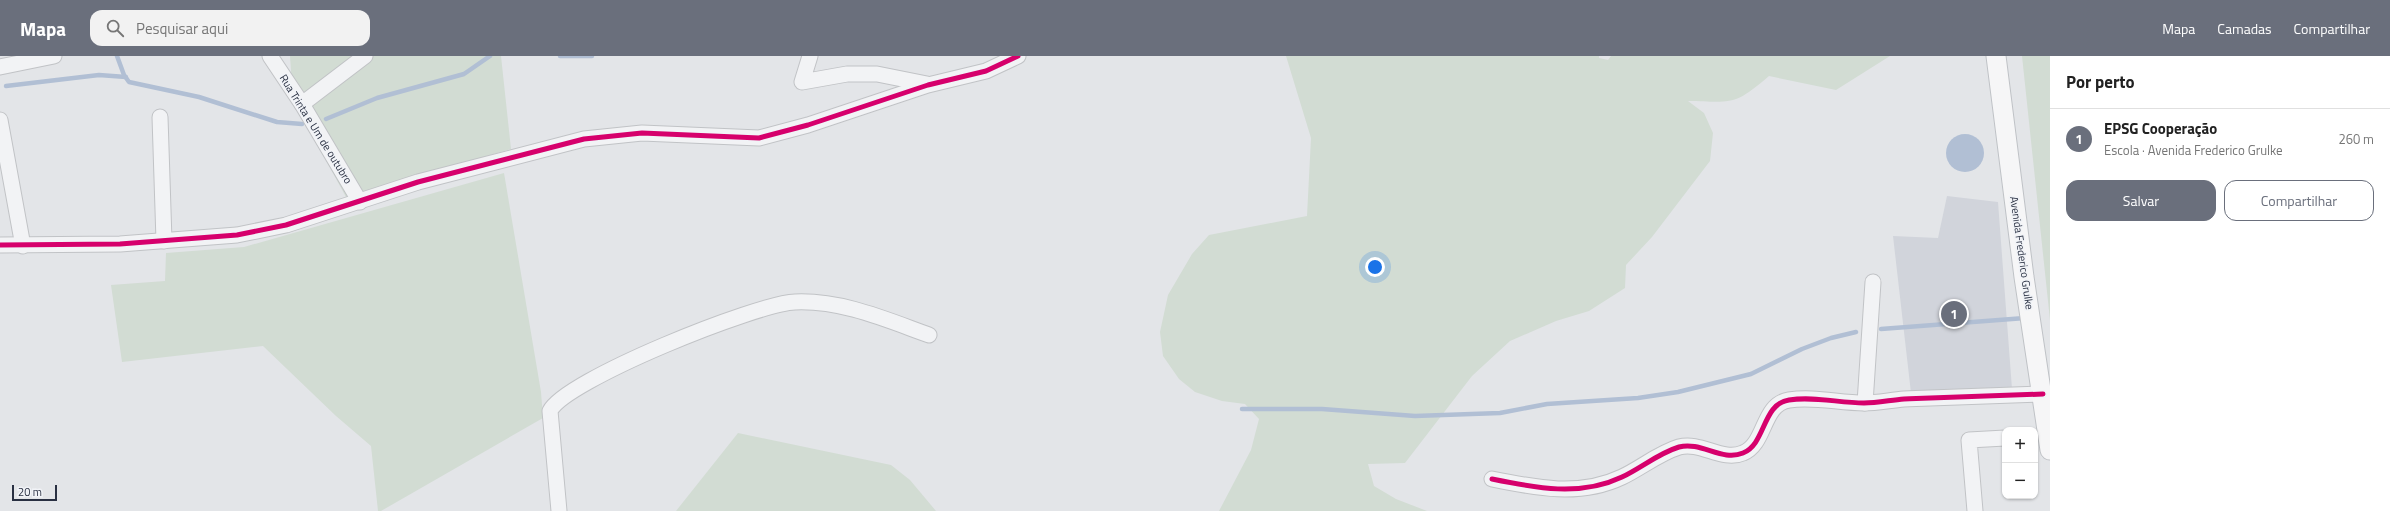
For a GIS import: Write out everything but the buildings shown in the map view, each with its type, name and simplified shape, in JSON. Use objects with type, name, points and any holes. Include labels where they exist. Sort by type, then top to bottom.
[{"type":"main road","name":"Avenida Frederico Grulke","points":[[1996,56],[2024,277],[2043,394],[2044,440]]},
{"type":"street","points":[[0,67],[54,56]]},
{"type":"street","name":"Rua Trinta e Um de outubro","points":[[270,56],[302,104],[360,202]]},
{"type":"street","points":[[302,104],[365,56]]},
{"type":"street","points":[[810,56],[802,82],[847,74],[876,74],[928,84]]},
{"type":"street","points":[[0,245],[23,246],[164,241],[238,235],[286,224],[360,202],[418,182],[584,139],[642,133],[759,138],[808,125],[928,84],[986,72],[1018,56]]},
{"type":"street","points":[[160,117],[164,241]]},
{"type":"street","points":[[0,120],[23,246]]},
{"type":"street","points":[[1865,403],[1873,282]]},
{"type":"street","points":[[559,511],[550,411],[553,404],[562,397],[622,364],[733,318],[775,305],[795,302],[826,304],[862,311],[930,335]]},
{"type":"street","points":[[1492,479],[1533,488],[1564,490],[1593,488],[1622,477],[1678,447],[1694,445],[1729,455],[1744,453],[1756,441],[1776,405],[1788,400],[1810,399],[1865,403],[2043,394]]},
{"type":"street","points":[[1975,511],[1969,440],[2002,438]]},
{"type":"shaded area","points":[[290,56],[501,56],[511,149],[346,197],[293,100]]},
{"type":"shaded area","points":[[1286,56],[1599,56],[1599,58],[1608,60],[1611,56],[1890,56],[1836,90],[1769,76],[1748,93],[1732,100],[1715,102],[1688,101],[1704,113],[1713,133],[1710,161],[1652,237],[1626,265],[1625,288],[1589,311],[1556,321],[1510,341],[1472,376],[1405,463],[1368,464],[1374,486],[1396,499],[1427,511],[1219,511],[1251,450],[1259,419],[1245,404],[1222,401],[1195,392],[1179,379],[1163,356],[1160,332],[1168,295],[1192,254],[1209,235],[1307,216],[1311,138]]},
{"type":"shaded area","points":[[2022,56],[2050,56],[2050,320]]},
{"type":"shaded area","points":[[504,173],[541,392],[543,418],[381,511],[378,511],[371,446],[336,416],[263,346],[122,362],[111,285],[165,281],[166,253],[244,247]]},
{"type":"shaded area","points":[[1947,196],[1998,202],[2012,389],[1911,393],[1893,236],[1938,238]]},
{"type":"shaded area","points":[[738,433],[891,465],[910,480],[936,511],[676,511]]},
{"type":"water","points":[[1961,134],[1969,134],[1979,139],[1983,146],[1983,160],[1979,167],[1969,172],[1961,172],[1951,167],[1949,164],[1946,157],[1946,149],[1951,139],[1954,137]]},
{"type":"waterway","points":[[117,56],[124,75],[129,82],[199,97],[277,122],[302,124]]},
{"type":"waterway","points":[[326,119],[377,98],[464,74],[490,56]]},
{"type":"waterway","points":[[560,56],[592,56]]},
{"type":"waterway","points":[[6,86],[99,75],[126,77]]},
{"type":"waterway","points":[[1881,329],[2025,318]]},
{"type":"waterway","points":[[1242,409],[1322,409],[1415,416],[1500,413],[1547,404],[1638,398],[1678,392],[1751,374],[1802,349],[1831,338],[1856,332]]},
{"type":"cycle path","points":[[0,245],[120,244],[237,235],[286,225],[418,182],[584,139],[642,133],[759,138],[808,125],[928,85],[986,71],[1018,56]]},
{"type":"cycle path","points":[[1492,479],[1541,488],[1574,489],[1590,487],[1622,477],[1664,453],[1679,447],[1695,447],[1727,455],[1743,453],[1756,441],[1774,409],[1780,403],[1789,400],[1817,399],[1855,403],[1874,403],[1904,399],[2043,394]]},
{"type":"place","name":"EPSG Cooperação","points":[[1954,314]]}]
